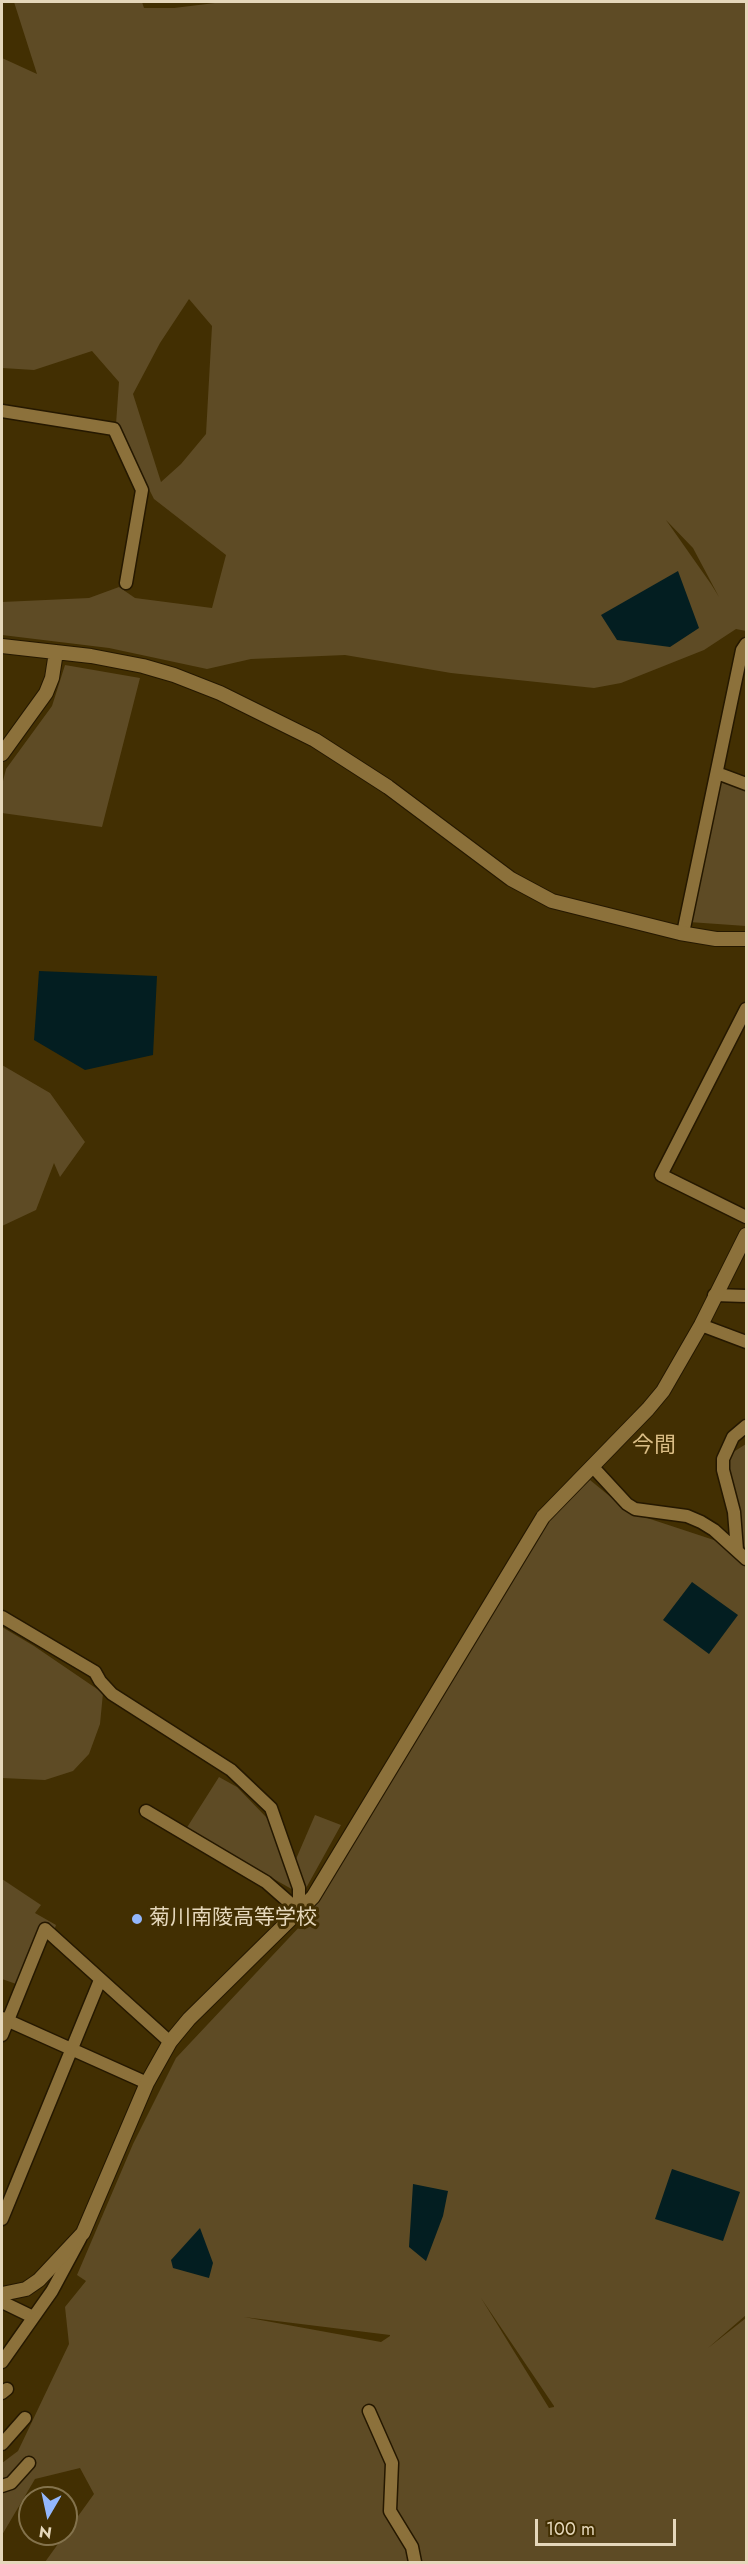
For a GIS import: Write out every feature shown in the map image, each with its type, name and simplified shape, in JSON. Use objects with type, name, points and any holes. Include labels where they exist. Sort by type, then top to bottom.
[{"type":"street","points":[[2,411],[114,429],[142,490],[126,583]]},
{"type":"street","points":[[683,933],[742,650],[747,644]]},
{"type":"street","points":[[2,646],[143,666],[220,693],[315,740],[345,758],[511,879],[552,901],[683,933],[716,939],[747,939]]},
{"type":"street","points":[[2,754],[46,693],[52,678],[56,652]]},
{"type":"street","points":[[717,773],[747,784]]},
{"type":"street","points":[[747,1009],[661,1175],[747,1217]]},
{"type":"street","points":[[2,2362],[67,2267],[147,2083],[170,2042],[189,2019],[313,1897],[334,1866],[543,1517],[663,1391],[701,1325],[714,1295],[747,1234]]},
{"type":"street","points":[[714,1295],[747,1296]]},
{"type":"street","points":[[701,1325],[747,1342]]},
{"type":"street","points":[[742,1555],[723,1470],[723,1459],[733,1437],[747,1426]]},
{"type":"street","points":[[592,1466],[627,1504],[635,1509],[687,1516],[714,1530],[742,1555]]},
{"type":"street","points":[[2,1617],[95,1672],[112,1694],[231,1770],[271,1808],[299,1888],[299,1911]]},
{"type":"street","points":[[146,1810],[266,1882],[299,1911]]},
{"type":"street","points":[[2,2035],[4,2019],[45,1929],[170,2042]]},
{"type":"street","points":[[2,2219],[100,1980]]},
{"type":"street","points":[[4,2019],[147,2083]]},
{"type":"street","points":[[2,2294],[26,2289],[39,2280],[83,2233]]},
{"type":"street","points":[[2,2302],[33,2317]]},
{"type":"street","points":[[369,2410],[392,2463],[390,2511],[412,2547],[415,2562]]},
{"type":"street","points":[[2,2444],[25,2418]]},
{"type":"street","points":[[2,2486],[11,2483],[29,2463]]},
{"type":"shaded area","points":[[14,2],[142,2],[144,8],[174,8],[223,2],[746,2],[746,631],[736,629],[704,650],[621,683],[594,688],[451,673],[345,655],[251,659],[207,669],[109,648],[2,635],[2,602],[89,598],[119,587],[135,598],[212,608],[226,555],[154,499],[116,424],[119,382],[92,351],[34,370],[2,368],[2,58],[37,74]],"holes":[[[189,299],[212,326],[206,434],[181,464],[161,482],[133,394],[160,343]],[[666,520],[693,548],[719,597],[711,584]]]},
{"type":"shaded area","points":[[65,665],[140,678],[102,827],[2,813],[2,785],[6,769],[52,706]]},
{"type":"shaded area","points":[[720,780],[746,790],[746,926],[689,922]]},
{"type":"shaded area","points":[[2,1065],[50,1093],[85,1142],[60,1177],[54,1163],[36,1210],[2,1226]]},
{"type":"shaded area","points":[[746,1444],[746,1552],[735,1518],[727,1456]]},
{"type":"shaded area","points":[[590,1480],[629,1512],[720,1542],[746,1567],[746,2315],[708,2348],[746,2318],[746,2562],[45,2562],[57,2546],[78,2546],[78,2516],[94,2494],[80,2468],[35,2479],[31,2486],[18,2486],[18,2508],[2,2535],[2,2463],[18,2451],[69,2344],[65,2307],[86,2281],[77,2275],[133,2144],[176,2058],[303,1923],[548,1514]],"holes":[[[481,2298],[554,2406],[549,2408]],[[244,2317],[390,2335],[381,2342]]]},
{"type":"shaded area","points":[[2,1627],[103,1693],[100,1724],[89,1754],[73,1771],[45,1780],[2,1778]]},
{"type":"shaded area","points":[[219,1777],[237,1787],[267,1818],[293,1866],[315,1815],[341,1825],[305,1890],[299,1888],[295,1891],[186,1829]]},
{"type":"shaded area","points":[[2,1879],[41,1905],[35,1913],[56,1925],[53,1934],[45,1931],[19,1985],[2,1979]]},
{"type":"water","points":[[678,571],[699,628],[670,647],[617,640],[601,615]]},
{"type":"water","points":[[39,971],[157,976],[153,1055],[85,1070],[34,1040]]},
{"type":"water","points":[[692,1582],[738,1615],[709,1654],[663,1620]]},
{"type":"water","points":[[672,2169],[740,2192],[723,2241],[655,2219]]},
{"type":"water","points":[[413,2184],[448,2191],[443,2216],[426,2261],[409,2247]]},
{"type":"water","points":[[200,2228],[213,2263],[209,2278],[173,2268],[171,2260]]},
{"type":"place","name":"菊川南陵高等学校","points":[[137,1919]]},
{"type":"district","name":"今間","points":[[654,1447]]}]
